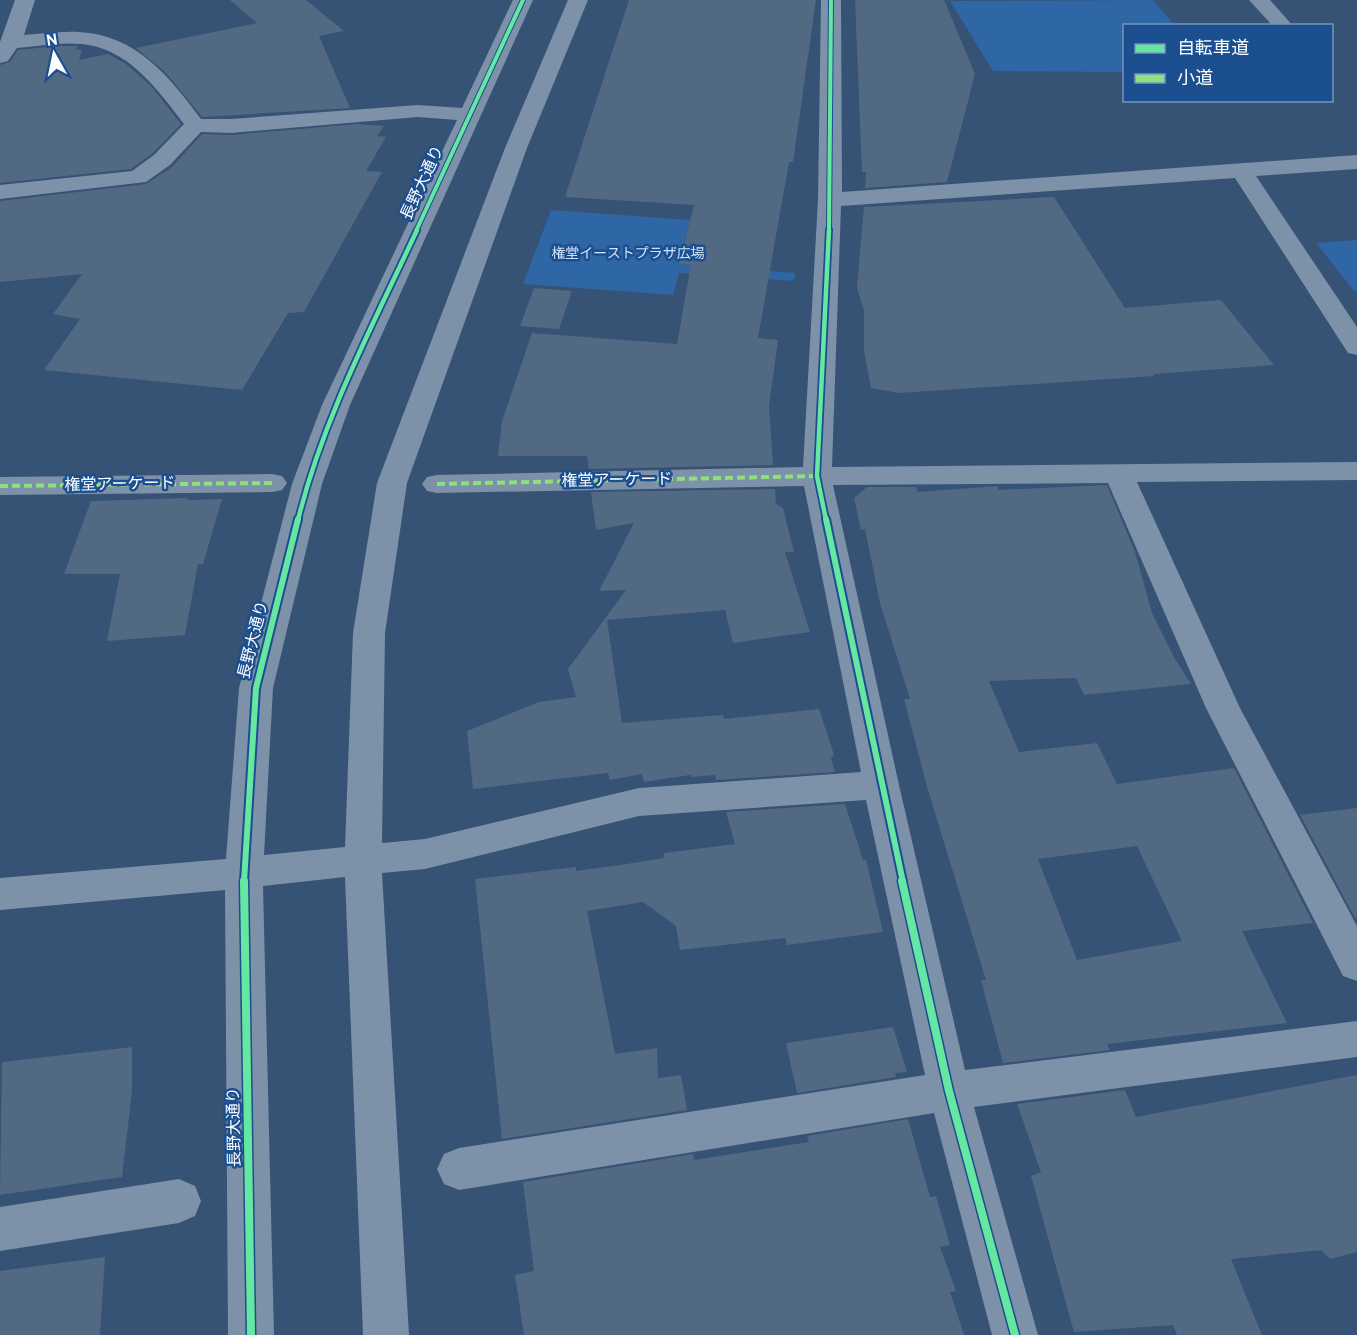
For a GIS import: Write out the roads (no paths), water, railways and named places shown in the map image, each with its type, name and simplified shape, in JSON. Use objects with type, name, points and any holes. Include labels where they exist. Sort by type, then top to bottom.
[{"type":"street","points":[[5,51],[22,14],[25,0]]},
{"type":"street","name":"長野大通り","points":[[251,1335],[244,872],[256,688],[307,484],[336,405],[523,0]]},
{"type":"street","points":[[386,1335],[363,861],[369,633],[392,483],[516,148],[578,0]]},
{"type":"street","points":[[831,0],[830,200],[817,476],[880,785],[949,1091],[1015,1335]]},
{"type":"street","points":[[1259,0],[1282,24]]},
{"type":"street","points":[[5,51],[80,38],[106,42],[127,51],[161,80],[195,125]]},
{"type":"street","points":[[0,192],[138,177],[162,160],[195,125],[231,126],[418,111],[469,115]]},
{"type":"street","points":[[830,200],[1357,162]]},
{"type":"street","points":[[1240,170],[1357,347]]},
{"type":"street","name":"権堂アーケード","points":[[449,484],[817,476],[1357,471]]},
{"type":"street","points":[[1119,474],[1223,708],[1357,964]]},
{"type":"street","name":"権堂アーケード","points":[[0,486],[272,483]]},
{"type":"street","points":[[0,894],[425,854],[639,802],[880,785]]},
{"type":"street","points":[[459,1169],[949,1091],[1357,1039]]},
{"type":"street","points":[[0,1229],[179,1200]]},
{"type":"park label","name":"権堂イーストプラザ広場","points":[[628,254]]}]
